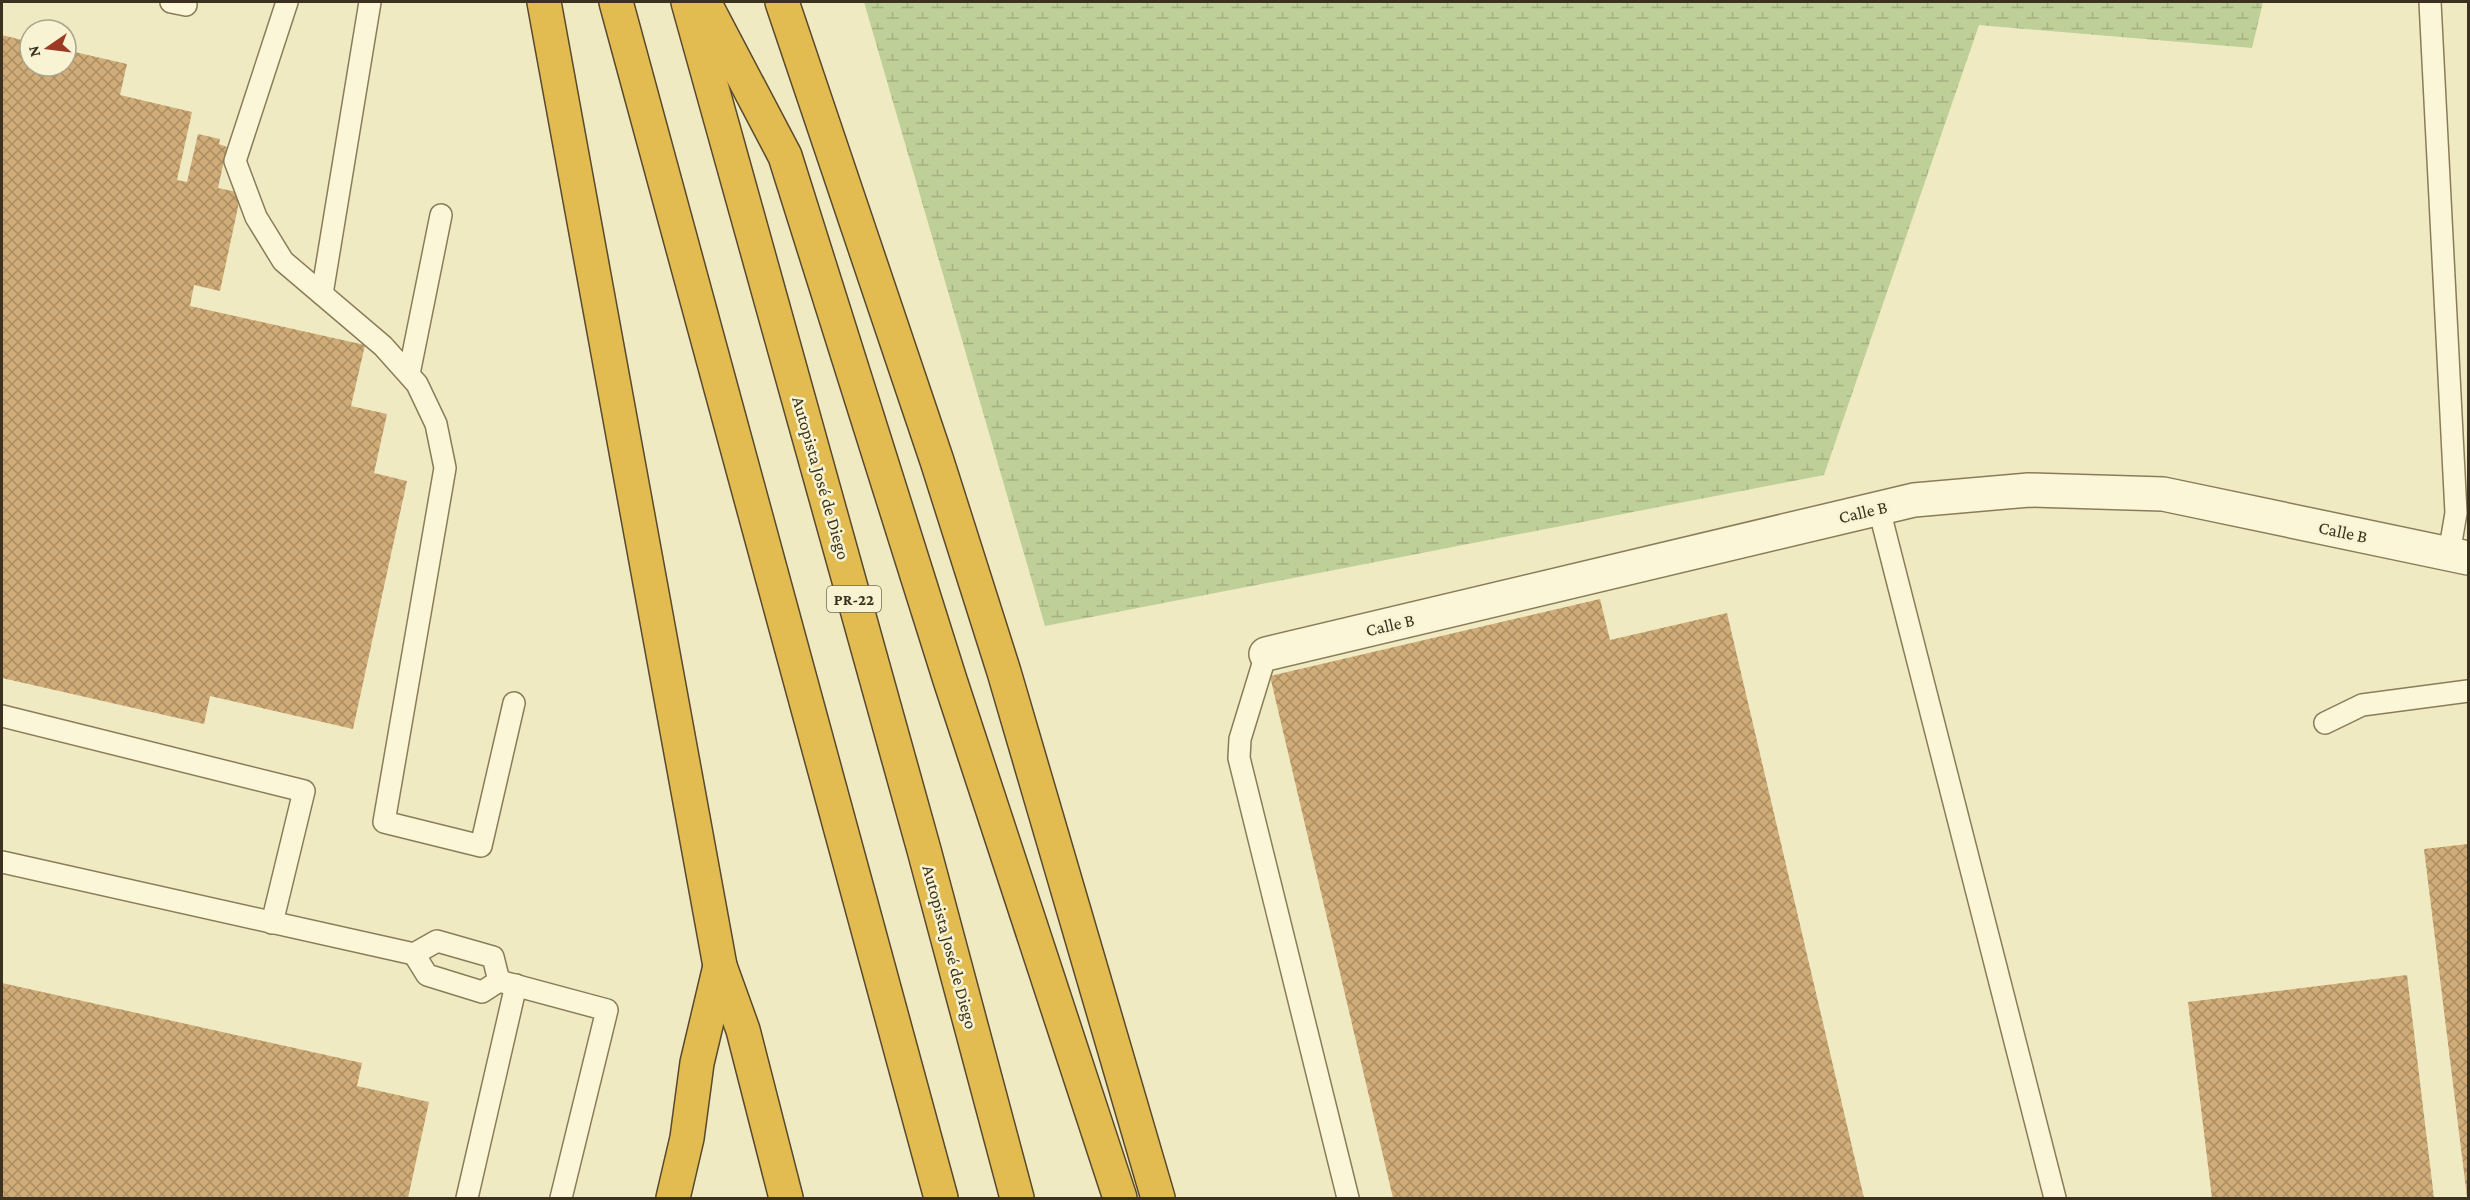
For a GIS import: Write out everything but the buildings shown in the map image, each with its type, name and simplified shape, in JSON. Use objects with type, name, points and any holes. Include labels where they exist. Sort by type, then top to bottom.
[{"type":"highway","points":[[544,2],[720,966],[743,1030],[786,1198]]},
{"type":"highway","points":[[616,2],[942,1198]]},
{"type":"highway","name":"Autopista José de Diego","points":[[688,2],[921,839],[1017,1198]]},
{"type":"highway","points":[[704,2],[785,156],[950,680],[1120,1198]]},
{"type":"highway","points":[[782,2],[937,461],[1000,661],[1158,1198]]},
{"type":"highway","points":[[673,1198],[687,1138],[697,1063],[720,966]]},
{"type":"highway","points":[[909,1079],[919,1198]]},
{"type":"street","name":"Calle B","points":[[1266,654],[1914,500],[2029,490],[2163,494],[2459,556]]},
{"type":"lane","points":[[286,2],[235,161],[256,218],[283,261],[383,346],[417,384],[436,424],[446,468],[384,822],[481,846],[514,703]]},
{"type":"lane","points":[[322,294],[370,2]]},
{"type":"lane","points":[[2430,2],[2459,556]]},
{"type":"lane","points":[[409,374],[441,215]]},
{"type":"lane","points":[[1879,509],[2055,1198]]},
{"type":"lane","points":[[1266,654],[1240,739],[1239,758],[1348,1198]]},
{"type":"lane","points":[[2325,723],[2362,705],[2469,691]]},
{"type":"lane","points":[[2,716],[304,791],[272,922]]},
{"type":"lane","points":[[2,862],[414,954],[437,941],[493,957],[507,983],[467,1198]]},
{"type":"lane","points":[[414,954],[428,975],[482,992],[507,983],[607,1010],[561,1198]]},
{"type":"green space","points":[[864,2],[2263,2],[2252,48],[1979,25],[1824,475],[1045,626]]}]
